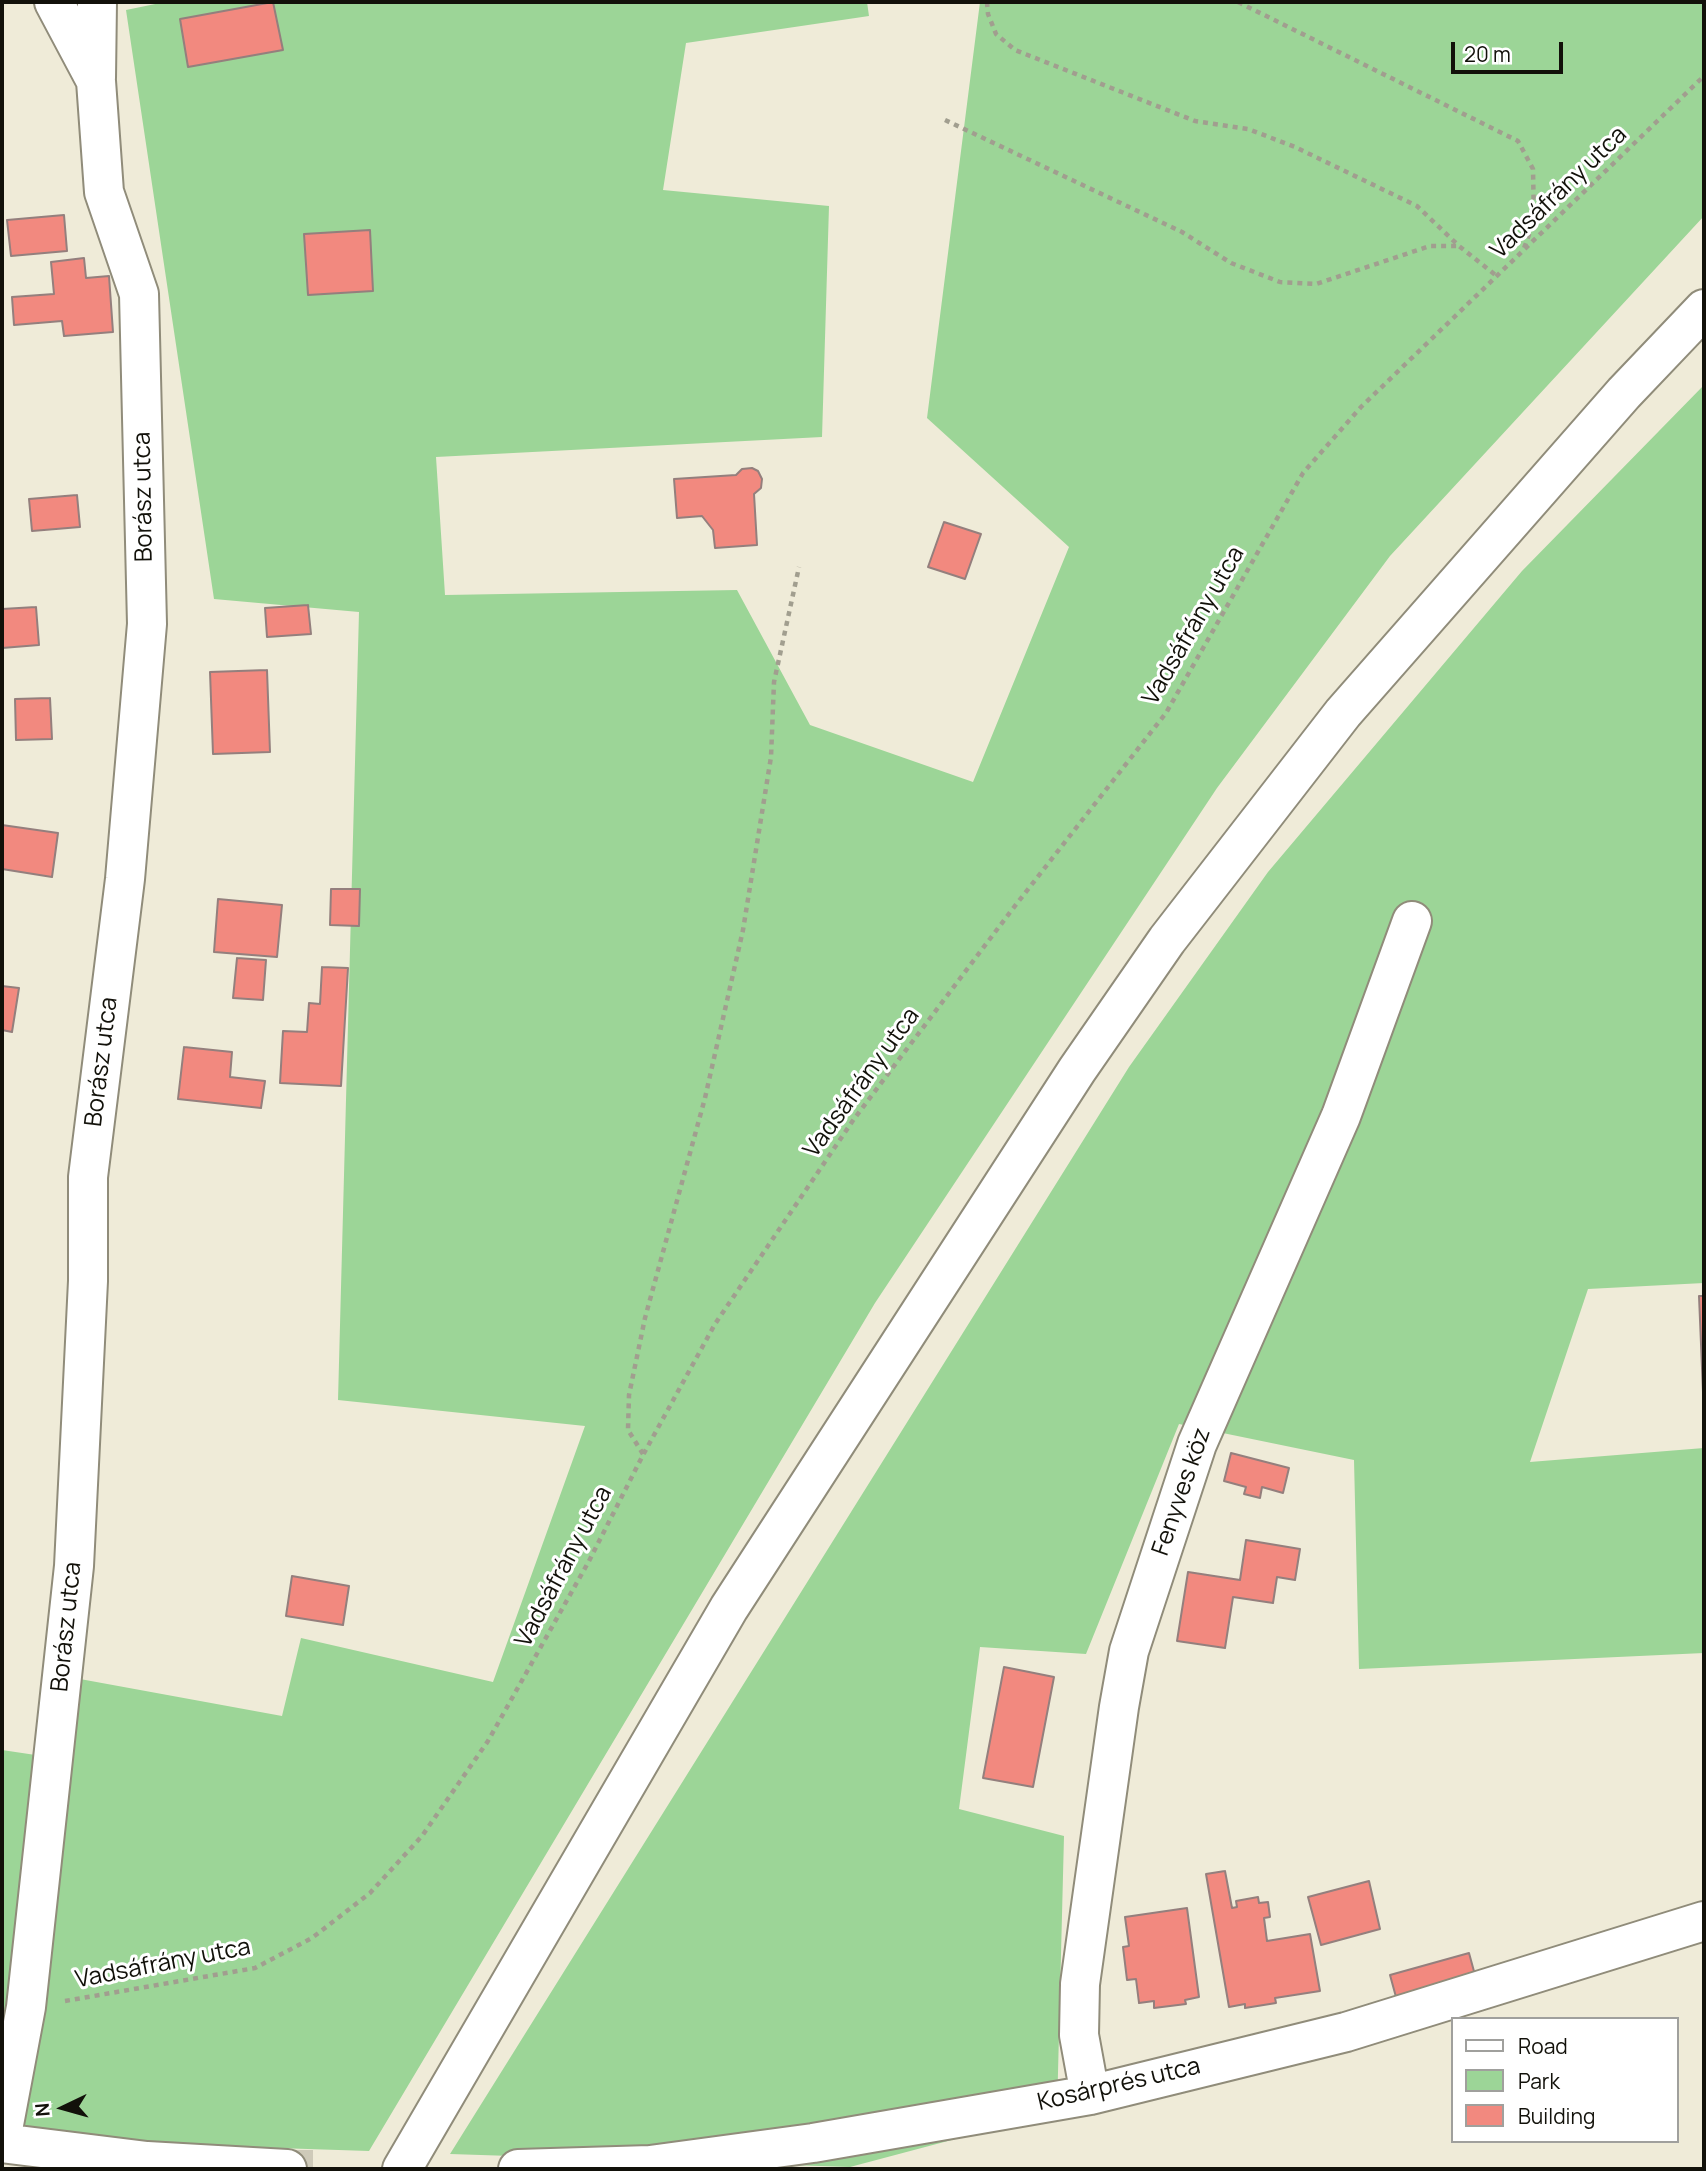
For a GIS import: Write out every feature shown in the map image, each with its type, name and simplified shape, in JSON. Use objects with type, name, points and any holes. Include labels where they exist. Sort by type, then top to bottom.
[{"type":"main road","name":"Borász utca","points":[[2,2135],[26,2007],[74,1566],[88,1281],[88,1177],[125,879],[146,624],[139,294],[104,192],[96,80],[54,2]]},
{"type":"main road","points":[[96,80],[97,2]]},
{"type":"main road","points":[[402,2169],[729,1608],[1070,1082],[1167,940],[1343,713],[1625,393],[1704,309]]},
{"type":"main road","name":"Fenyves köz","points":[[1090,2095],[1079,2035],[1080,1984],[1129,1651],[1197,1444],[1341,1116],[1412,921]]},
{"type":"main road","name":"Kosárprés utca","points":[[518,2169],[664,2163],[813,2143],[1090,2095],[1346,2032],[1704,1922]]},
{"type":"main road","points":[[2,2143],[147,2161],[287,2169]]},
{"type":"path","points":[[987,2],[988,14],[996,34],[1014,50],[1195,121],[1248,129],[1295,147],[1417,206],[1459,246],[1498,276]]},
{"type":"path","points":[[1238,2],[1518,141],[1532,169],[1534,221],[1523,252]]},
{"type":"path","name":"Vadsáfrány utca","points":[[26,2007],[255,1968],[312,1938],[370,1893],[422,1836],[488,1741],[589,1561],[715,1324],[854,1119],[1011,911],[1166,713],[1303,473],[1362,407],[1704,76]]},
{"type":"path","points":[[945,120],[1182,232],[1231,263],[1280,282],[1315,284],[1430,246],[1459,246]]},
{"type":"path","points":[[643,1455],[628,1430],[629,1395],[645,1318],[705,1098],[743,930],[771,757],[774,682],[799,567]]},
{"type":"green space","points":[[165,2],[867,2],[869,16],[686,43],[663,190],[829,206],[822,437],[436,457],[445,595],[737,590],[810,725],[973,782],[1069,547],[927,418],[980,2],[1704,2],[1704,216],[1390,556],[1217,788],[875,1303],[369,2151],[2,2139],[2,1750],[69,1760],[80,1679],[282,1716],[301,1638],[493,1682],[585,1426],[338,1400],[359,612],[214,599],[126,10]]},
{"type":"green space","points":[[1704,385],[1704,1283],[1588,1289],[1530,1462],[1704,1448],[1704,1653],[1359,1669],[1354,1460],[1179,1424],[1086,1654],[980,1647],[959,1809],[1064,1836],[1057,2112],[850,2167],[450,2154],[1129,1067],[1268,872],[1522,571]]},
{"type":"building","points":[[273,2],[283,50],[188,67],[180,19]]},
{"type":"building","points":[[64,215],[67,251],[11,256],[7,220]]},
{"type":"building","points":[[370,230],[373,291],[308,295],[304,234]]},
{"type":"building","points":[[84,258],[86,278],[109,276],[113,332],[64,336],[62,321],[14,325],[12,297],[54,294],[51,262]]},
{"type":"building","points":[[752,468],[758,471],[762,479],[761,488],[754,494],[757,545],[715,548],[713,530],[702,516],[677,518],[674,479],[736,475],[742,469]]},
{"type":"building","points":[[77,495],[80,527],[32,531],[29,499]]},
{"type":"building","points":[[944,522],[981,534],[965,579],[928,567]]},
{"type":"building","points":[[308,605],[311,634],[267,637],[265,608]]},
{"type":"building","points":[[36,607],[39,645],[2,648],[2,609]]},
{"type":"building","points":[[267,670],[270,752],[213,754],[210,672]]},
{"type":"building","points":[[50,698],[52,739],[16,740],[15,699]]},
{"type":"building","points":[[2,825],[58,833],[52,877],[2,869]]},
{"type":"building","points":[[331,889],[360,889],[359,926],[330,925]]},
{"type":"building","points":[[218,899],[282,905],[277,957],[214,952]]},
{"type":"building","points":[[237,958],[266,960],[263,1000],[233,998]]},
{"type":"building","points":[[322,967],[348,968],[341,1086],[280,1083],[283,1031],[307,1032],[309,1003],[320,1004]]},
{"type":"building","points":[[2,986],[19,988],[12,1032],[2,1030]]},
{"type":"building","points":[[184,1047],[232,1052],[230,1077],[265,1081],[261,1108],[178,1099]]},
{"type":"building","points":[[1699,1296],[1704,1296],[1704,1416]]},
{"type":"building","points":[[1231,1453],[1289,1468],[1283,1493],[1262,1487],[1260,1498],[1244,1494],[1246,1487],[1224,1481]]},
{"type":"building","points":[[1246,1540],[1300,1549],[1295,1580],[1277,1577],[1273,1603],[1233,1597],[1225,1648],[1177,1641],[1188,1572],[1240,1580]]},
{"type":"building","points":[[292,1576],[349,1586],[343,1625],[286,1616]]},
{"type":"building","points":[[1004,1667],[1054,1677],[1033,1787],[983,1778]]},
{"type":"building","points":[[1225,1871],[1232,1908],[1237,1907],[1236,1901],[1258,1897],[1259,1903],[1268,1902],[1270,1917],[1264,1918],[1267,1941],[1310,1934],[1320,1991],[1275,1998],[1276,2003],[1245,2008],[1245,2004],[1229,2007],[1206,1874]]},
{"type":"building","points":[[1369,1881],[1380,1929],[1321,1945],[1308,1897]]},
{"type":"building","points":[[1187,1908],[1199,1997],[1185,2000],[1186,2004],[1154,2008],[1154,2001],[1139,2003],[1136,1979],[1127,1980],[1123,1947],[1129,1946],[1125,1917]]},
{"type":"building","points":[[1469,1953],[1475,1975],[1396,1997],[1390,1975]]},
{"type":"tunnel","points":[[287,2169],[313,2169]]}]
